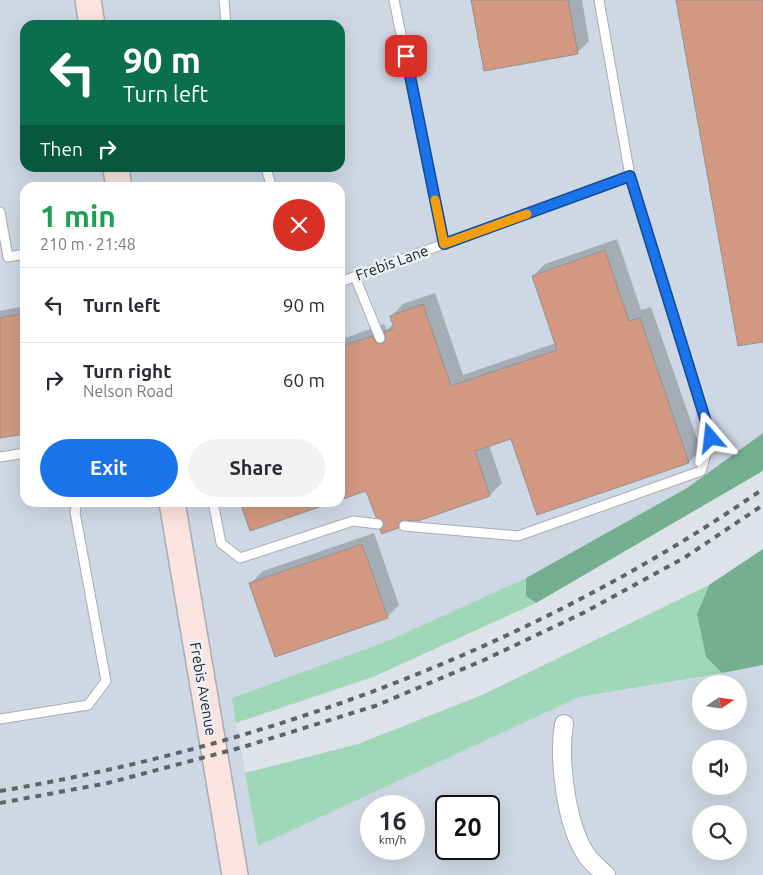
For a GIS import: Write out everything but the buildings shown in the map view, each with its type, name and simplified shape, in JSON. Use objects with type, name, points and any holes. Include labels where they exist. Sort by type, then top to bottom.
[{"type":"main road","points":[[88,0],[91,20]]},
{"type":"main road","name":"Frebis Avenue","points":[[173,507],[235,875]]},
{"type":"street","points":[[564,724],[561,740],[563,767],[574,829],[587,855],[606,875]]},
{"type":"lane","points":[[224,0],[226,20]]},
{"type":"lane","points":[[394,0],[444,244]]},
{"type":"lane","points":[[404,526],[518,536],[702,471],[711,438],[630,176],[599,0]]},
{"type":"lane","name":"Frebis Lane","points":[[345,280],[630,176]]},
{"type":"lane","points":[[0,212],[4,257],[20,255]]},
{"type":"lane","points":[[355,277],[380,338]]},
{"type":"lane","points":[[0,457],[20,454]]},
{"type":"lane","points":[[0,719],[88,705],[106,681],[75,512],[76,507]]},
{"type":"lane","points":[[214,507],[220,543],[240,558],[353,521],[378,524]]},
{"type":"shaded area","points":[[0,0],[763,0],[763,433],[687,488],[526,578],[390,640],[232,698],[258,845],[360,798],[360,860],[425,860],[425,795],[366,795],[579,697],[692,677],[692,730],[748,730],[748,675],[706,675],[763,665],[763,875],[0,875]]},
{"type":"green space","points":[[763,433],[763,470],[761,472],[536,603],[526,596],[526,578],[687,488]]},
{"type":"green space","points":[[763,549],[763,665],[722,673],[706,657],[697,614],[709,585]]},
{"type":"green space","points":[[526,578],[526,596],[536,603],[373,677],[236,723],[232,698],[390,640]]},
{"type":"green space","points":[[709,585],[697,614],[706,656],[722,673],[692,675],[692,678],[579,697],[368,795],[360,795],[360,799],[258,846],[245,773],[358,744],[482,695]]},
{"type":"railway","points":[[0,791],[102,771],[202,746],[301,717],[398,682],[494,641],[586,596],[676,545],[763,489]]},
{"type":"railway","points":[[0,803],[108,783],[243,747],[375,706],[484,660],[583,613],[684,558],[763,505]]},
{"type":"slow traffic","points":[[435,200],[444,244],[527,214]]},
{"type":"route","points":[[406,56],[444,244],[630,176],[711,438]]}]
